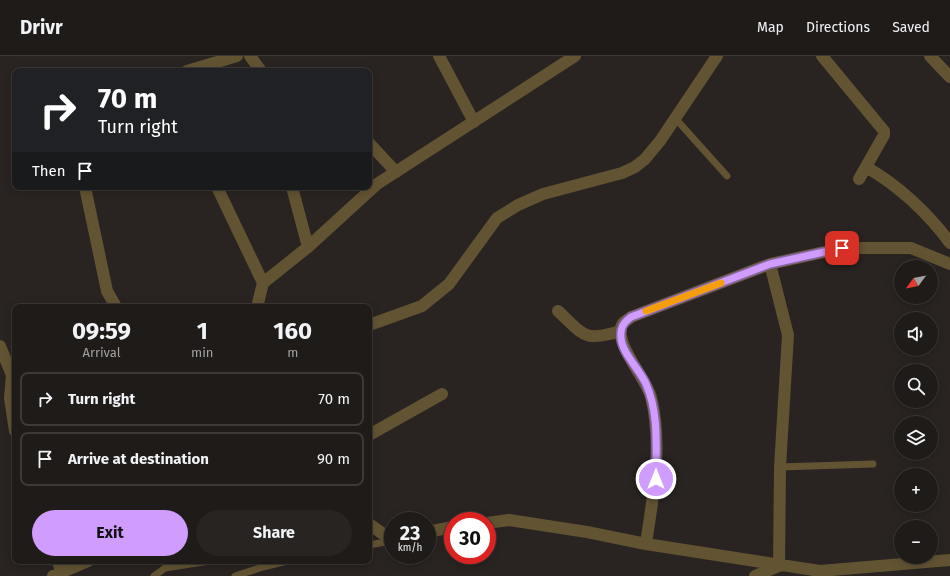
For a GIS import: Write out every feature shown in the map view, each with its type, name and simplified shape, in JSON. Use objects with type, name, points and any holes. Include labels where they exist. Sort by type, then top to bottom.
[{"type":"street","points":[[197,68],[237,56]]},
{"type":"street","points":[[250,56],[259,68]]},
{"type":"street","points":[[439,56],[474,122]]},
{"type":"street","points":[[372,189],[575,56]]},
{"type":"street","points":[[372,324],[422,306],[444,289],[469,260],[497,218],[518,205],[543,194],[622,173],[635,167],[660,141],[717,56]]},
{"type":"street","points":[[822,56],[884,131],[884,135],[859,179]]},
{"type":"street","points":[[930,56],[950,77]]},
{"type":"street","points":[[372,146],[396,172]]},
{"type":"street","points":[[866,167],[902,194],[939,228],[950,243]]},
{"type":"street","points":[[86,190],[107,291],[114,304]]},
{"type":"street","points":[[219,190],[262,283],[258,304]]},
{"type":"street","points":[[293,190],[308,247]]},
{"type":"street","points":[[262,283],[308,247],[370,190]]},
{"type":"street","points":[[646,544],[656,479],[655,420],[646,383],[622,343],[621,331],[623,322],[631,317],[770,264],[842,248],[911,248],[950,264]]},
{"type":"street","points":[[770,264],[788,335],[780,468],[779,566]]},
{"type":"street","points":[[558,311],[581,333],[592,338],[621,331]]},
{"type":"street","points":[[0,346],[12,375],[5,397],[12,420]]},
{"type":"street","points":[[372,433],[442,394]]},
{"type":"street","points":[[496,522],[509,520],[587,532],[646,544],[820,572],[950,560]]},
{"type":"street","points":[[372,526],[384,535]]},
{"type":"street","points":[[58,564],[59,575],[82,564]]},
{"type":"street","points":[[755,576],[779,566]]},
{"type":"lane","points":[[674,118],[727,176]]},
{"type":"lane","points":[[780,468],[873,464]]},
{"type":"lane","points":[[372,544],[384,542]]},
{"type":"lane","points":[[154,576],[165,568],[190,564]]},
{"type":"lane","points":[[235,576],[262,564]]},
{"type":"slow traffic","points":[[646,311],[721,283]]},
{"type":"route","points":[[656,479],[655,420],[650,396],[646,383],[622,343],[621,331],[623,322],[631,317],[770,264],[842,248]]}]
